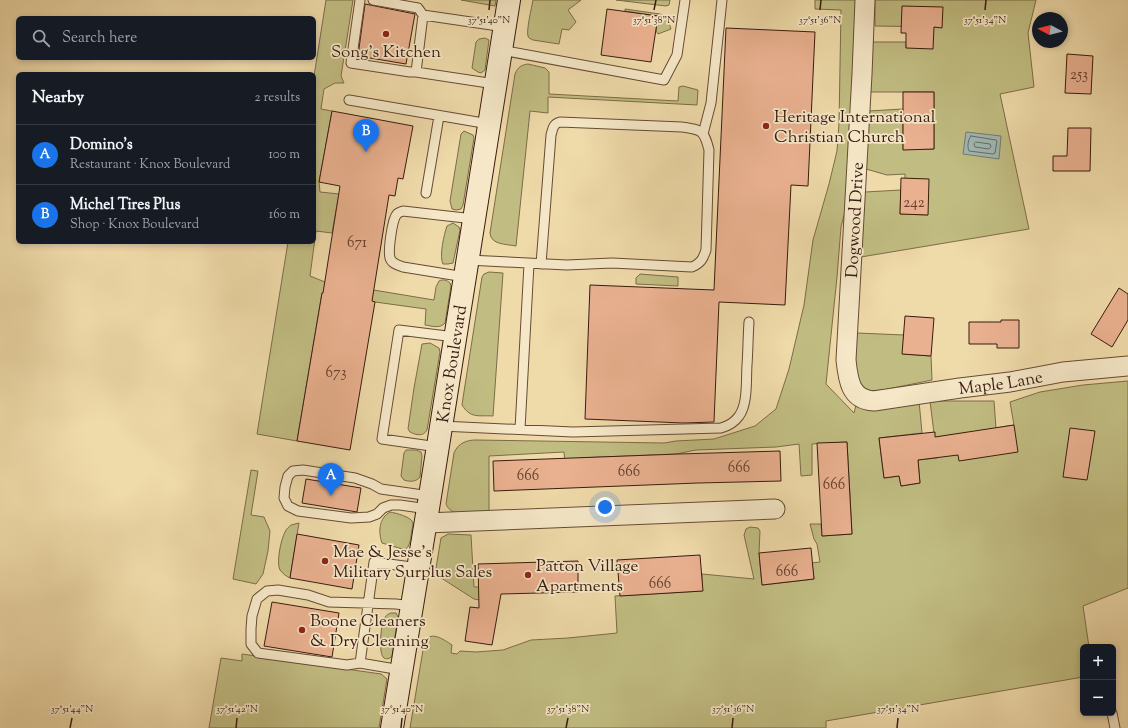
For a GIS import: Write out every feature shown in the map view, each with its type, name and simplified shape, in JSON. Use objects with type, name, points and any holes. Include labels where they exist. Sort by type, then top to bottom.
[{"type":"main road","name":"Knox Boulevard","points":[[392,728],[442,426],[509,0]]},
{"type":"street","name":"Dogwood Drive","points":[[866,0],[846,360],[847,376],[852,388],[859,397],[868,401],[874,401]]},
{"type":"street","name":"Maple Lane","points":[[874,401],[1010,382],[1063,372],[1128,366]]},
{"type":"street","points":[[428,510],[775,509]]},
{"type":"lane","points":[[360,0],[351,63],[496,84]]},
{"type":"lane","points":[[373,0],[418,8],[424,15],[505,28]]},
{"type":"lane","points":[[501,50],[664,80],[677,55],[685,0]]},
{"type":"lane","points":[[703,134],[711,103],[722,0]]},
{"type":"lane","points":[[416,72],[424,15]]},
{"type":"lane","points":[[349,100],[489,124]]},
{"type":"lane","points":[[426,193],[439,116]]},
{"type":"lane","points":[[474,219],[403,211],[397,214],[394,222],[389,250],[390,260],[403,267],[466,268],[530,264],[567,265],[612,263],[692,267],[699,264],[704,259],[706,250],[709,150],[707,139],[698,130],[682,128],[556,123],[551,135],[541,264]]},
{"type":"lane","points":[[520,429],[530,264]]},
{"type":"lane","points":[[442,426],[573,432],[721,428],[727,426],[739,416],[744,405],[749,322]]},
{"type":"lane","points":[[438,447],[382,439],[398,330],[455,337]]},
{"type":"lane","points":[[303,470],[355,478],[372,484],[428,510],[400,505],[391,505],[369,517],[351,518],[298,511],[288,506],[284,498],[285,487],[288,476],[293,471],[303,470]]},
{"type":"lane","points":[[360,663],[374,562],[419,568]]},
{"type":"lane","points":[[402,670],[360,663],[347,665],[258,653],[251,644],[252,616],[257,599],[267,591],[278,590],[308,595],[329,602],[396,604],[412,606]]},
{"type":"lane","points":[[1113,716],[1115,728]]},
{"type":"shaded area","points":[[326,0],[353,0],[341,76],[344,83],[335,83],[324,89],[321,109],[332,111],[319,182],[320,192],[339,194],[332,233],[316,231],[316,72],[315,72]]},
{"type":"shaded area","points":[[461,0],[496,0],[495,6]]},
{"type":"shaded area","points":[[533,0],[581,0],[568,10],[576,22],[569,30],[562,29],[559,44],[533,40],[528,37],[529,18]]},
{"type":"shaded area","points":[[616,0],[670,0],[669,5],[666,6]]},
{"type":"shaded area","points":[[815,0],[858,0],[848,200],[841,227],[826,384],[854,413],[856,405],[919,401],[922,433],[879,438],[884,478],[899,476],[901,486],[920,483],[918,460],[937,458],[930,401],[994,401],[996,428],[1014,425],[1010,402],[1040,392],[1083,385],[1128,381],[1128,588],[1083,606],[1089,644],[1080,644],[1080,678],[826,721],[826,728],[410,728],[424,644],[426,639],[429,637],[433,636],[445,640],[452,645],[451,653],[457,654],[460,651],[476,652],[503,650],[531,640],[617,633],[615,596],[702,591],[702,574],[754,579],[744,535],[746,529],[750,527],[758,528],[760,531],[759,553],[762,585],[814,579],[812,563],[820,562],[817,544],[810,524],[821,524],[822,536],[852,534],[847,442],[812,444],[812,475],[801,476],[799,444],[776,447],[696,450],[676,454],[578,458],[567,486],[564,452],[489,456],[489,511],[456,513],[450,510],[446,504],[454,453],[460,444],[466,441],[664,443],[714,439],[755,426],[776,409],[789,369],[804,305],[813,240],[837,151],[839,123],[841,10],[815,9]]},
{"type":"shaded area","points":[[875,0],[1036,0],[1028,33],[1034,87],[1000,94],[1029,229],[861,257],[865,192],[901,190],[900,214],[928,215],[905,178],[905,174],[887,175],[866,169],[868,111],[903,109],[903,149],[934,149],[934,92],[870,92],[872,42],[906,42],[906,48],[934,27],[942,27],[875,26]]},
{"type":"shaded area","points":[[625,9],[660,14],[667,20],[671,29],[658,34],[656,31],[658,16],[625,11]]},
{"type":"shaded area","points":[[485,38],[489,40],[485,70],[481,73],[472,68],[476,42],[479,39]]},
{"type":"shaded area","points":[[528,64],[545,68],[549,72],[549,94],[678,101],[679,87],[683,86],[698,90],[697,105],[548,97],[548,113],[530,111],[516,246],[496,242],[491,237],[490,233],[515,74],[520,67]]},
{"type":"shaded area","points":[[464,131],[473,135],[474,138],[463,205],[461,209],[456,210],[452,209],[450,201],[461,134]]},
{"type":"shaded area","points":[[453,223],[459,227],[460,230],[453,263],[443,264],[442,251],[445,234],[447,226]]},
{"type":"shaded area","points":[[288,244],[314,244],[310,276],[325,282],[434,300],[436,287],[439,281],[442,280],[450,283],[451,286],[445,323],[438,327],[425,325],[426,309],[322,293],[297,441],[257,434]]},
{"type":"shaded area","points":[[489,272],[503,273],[493,416],[479,416],[472,414],[462,405],[482,277],[484,274]]},
{"type":"shaded area","points":[[640,274],[678,277],[678,286],[636,284],[636,278]]},
{"type":"shaded area","points":[[857,333],[904,335],[903,354],[931,356],[932,380],[883,390],[866,391],[859,383],[854,363]]},
{"type":"shaded area","points":[[430,343],[439,348],[440,352],[427,430],[424,434],[417,435],[410,432],[408,429],[422,344]]},
{"type":"shaded area","points":[[406,450],[416,450],[421,452],[420,477],[415,481],[404,480],[401,476],[404,453]]},
{"type":"shaded area","points":[[251,470],[258,471],[251,515],[264,517],[270,531],[268,551],[263,574],[256,584],[233,579]]},
{"type":"shaded area","points":[[390,512],[407,517],[413,523],[410,542],[406,549],[382,543],[380,526],[386,515]]},
{"type":"shaded area","points":[[299,523],[290,578],[280,570],[280,551],[283,535],[286,530],[291,525]]},
{"type":"shaded area","points":[[448,534],[471,535],[474,587],[479,587],[480,600],[474,599],[435,574],[441,538]]},
{"type":"shaded area","points":[[391,613],[396,613],[398,617],[392,656],[386,659],[382,655],[381,651],[381,633],[384,618]]},
{"type":"shaded area","points":[[242,654],[381,674],[387,679],[379,728],[209,728],[221,658],[242,661]]},
{"type":"water","points":[[966,132],[1001,136],[999,159],[963,154]]},
{"type":"building","name":"Song's Kitchen","points":[[365,4],[415,14],[406,64],[358,56]]},
{"type":"building","points":[[902,6],[943,7],[942,28],[934,27],[933,49],[906,48],[906,33],[901,33]]},
{"type":"building","points":[[607,9],[658,16],[651,62],[601,55]]},
{"type":"building","points":[[726,28],[815,32],[808,186],[791,185],[785,305],[719,302],[714,422],[684,423],[585,419],[590,285],[714,290]]},
{"type":"building","points":[[1067,54],[1093,56],[1091,94],[1065,93]]},
{"type":"building","points":[[903,92],[934,92],[934,149],[903,150]]},
{"type":"building","points":[[332,111],[413,126],[403,179],[398,178],[395,196],[389,195],[372,301],[375,302],[350,450],[297,441],[340,186],[319,182]]},
{"type":"building","points":[[1068,128],[1091,128],[1090,171],[1053,171],[1053,156],[1067,156]]},
{"type":"building","points":[[901,178],[929,179],[928,215],[900,214]]},
{"type":"building","points":[[1119,288],[1128,294],[1128,320],[1112,347],[1091,334]]},
{"type":"building","points":[[905,316],[934,318],[931,356],[902,354]]},
{"type":"building","points":[[1001,320],[1019,320],[1019,348],[997,348],[997,344],[969,344],[969,322],[1001,322]]},
{"type":"building","points":[[1014,425],[1018,452],[959,461],[958,455],[918,460],[920,483],[901,486],[899,476],[884,478],[879,438],[935,432],[935,437]]},
{"type":"building","points":[[1070,428],[1095,431],[1087,480],[1063,477]]},
{"type":"building","points":[[847,442],[852,534],[822,536],[817,443]]},
{"type":"building","points":[[780,451],[781,481],[494,491],[493,461]]},
{"type":"building","points":[[306,479],[361,488],[357,512],[302,503]]},
{"type":"building","name":"Mae & Jesse's Military Surplus Sales","points":[[297,534],[359,545],[352,589],[290,578]]},
{"type":"building","points":[[811,548],[814,579],[762,585],[759,553]]},
{"type":"building","name":"Patton Village Apartments","points":[[700,555],[703,591],[620,596],[617,560]]},
{"type":"building","name":"Patton Village Apartments","points":[[578,561],[578,592],[501,594],[492,645],[465,641],[470,607],[479,608],[478,564]]},
{"type":"building","name":"Boone Cleaners & Dry Cleaning","points":[[272,602],[339,613],[332,657],[264,646]]},
{"type":"place","name":"Song's Kitchen","points":[[386,34]]},
{"type":"place","name":"Heritage International Christian Church","points":[[766,126]]},
{"type":"place","name":"Michel Tires Plus","points":[[366,152]]},
{"type":"place","name":"Domino's","points":[[331,496]]},
{"type":"place","name":"Mae & Jesse's Military Surplus Sales","points":[[325,561]]},
{"type":"place","name":"Patton Village Apartments","points":[[528,575]]},
{"type":"place","name":"Boone Cleaners & Dry Cleaning","points":[[302,630]]}]
